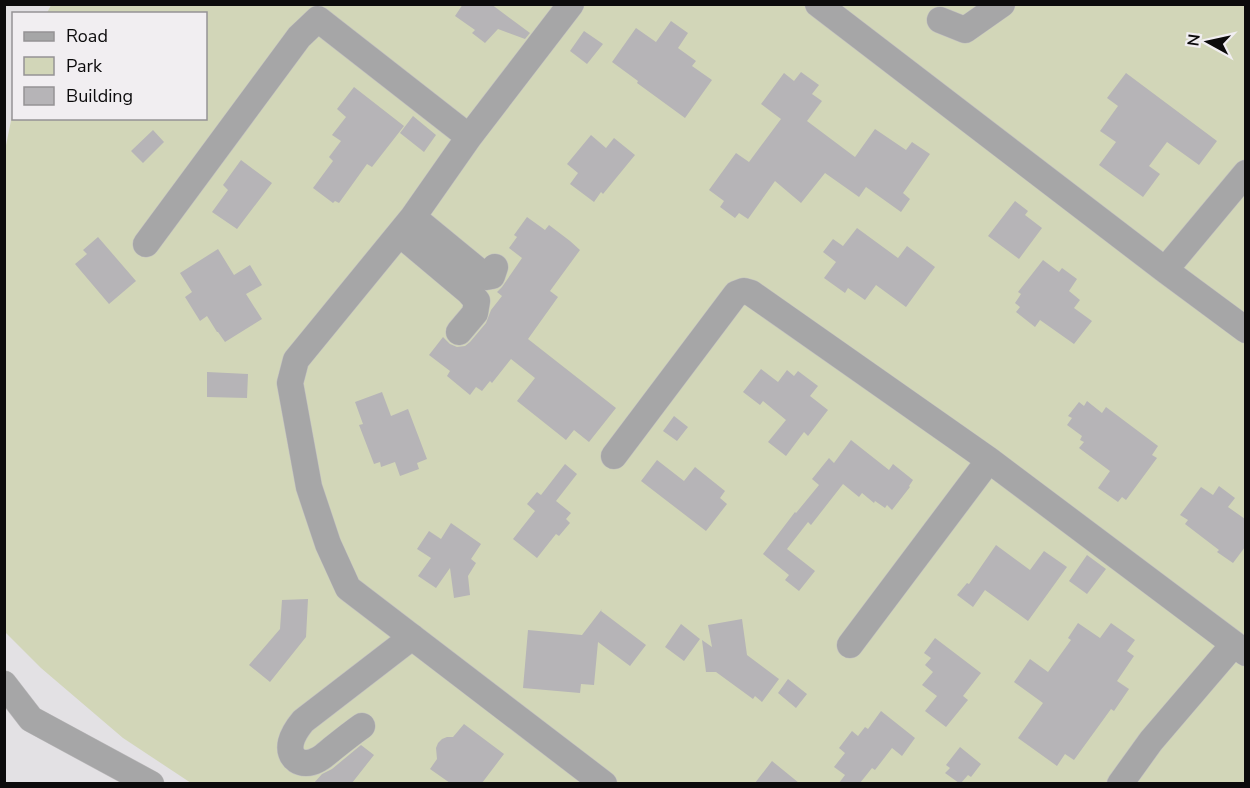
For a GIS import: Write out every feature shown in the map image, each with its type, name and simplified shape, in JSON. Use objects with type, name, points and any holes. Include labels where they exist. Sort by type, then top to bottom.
[{"type":"street","points":[[571,4],[469,137],[406,225],[296,360],[290,383],[309,487],[328,544],[348,588],[604,783]]},
{"type":"street","points":[[818,4],[1245,330]]},
{"type":"street","points":[[940,20],[964,30],[1002,4]]},
{"type":"street","points":[[146,244],[299,37],[323,12],[469,137]]},
{"type":"street","points":[[1165,270],[1245,173]]},
{"type":"street","points":[[406,225],[486,277],[492,276],[495,267]]},
{"type":"street","points":[[406,225],[477,301],[475,313],[459,332]]},
{"type":"street","points":[[614,456],[736,294],[744,291],[751,293],[989,460],[1240,649],[1151,741],[1120,783]]},
{"type":"street","points":[[850,645],[989,460]]},
{"type":"street","points":[[362,726],[317,760],[307,764],[293,758],[290,752],[291,742],[303,721],[412,637]]},
{"type":"street","points":[[4,684],[31,719],[151,783]]},
{"type":"green space","points":[[51,5],[1245,5],[1245,783],[191,783],[123,738],[41,668],[5,632],[4,155],[12,116],[12,120],[207,120],[207,12],[48,12]]},
{"type":"building","points":[[463,4],[491,4],[530,33],[525,39],[498,29],[485,43],[472,33],[475,30],[455,16]]},
{"type":"building","points":[[671,21],[688,33],[678,48],[696,61],[692,66],[712,80],[685,118],[612,62],[636,28],[656,42]]},
{"type":"building","points":[[584,31],[603,44],[587,64],[570,51]]},
{"type":"building","points":[[801,72],[819,85],[812,94],[822,101],[807,121],[855,157],[875,129],[906,150],[912,142],[930,154],[903,193],[910,199],[901,212],[866,187],[859,197],[825,173],[801,203],[775,181],[748,219],[739,213],[735,218],[720,207],[724,201],[709,190],[736,153],[749,162],[781,119],[761,104],[784,73],[794,81]]},
{"type":"building","points":[[1126,73],[1217,141],[1199,165],[1167,142],[1149,166],[1160,174],[1143,197],[1099,165],[1116,142],[1100,131],[1118,106],[1107,98]]},
{"type":"building","points":[[354,87],[404,126],[372,167],[367,164],[339,203],[335,201],[333,203],[313,188],[333,161],[329,157],[341,141],[332,135],[346,117],[337,109]]},
{"type":"building","points":[[413,116],[436,135],[424,152],[400,133]]},
{"type":"building","points":[[153,130],[164,142],[143,163],[131,151]]},
{"type":"building","points":[[591,135],[606,148],[614,138],[635,155],[594,202],[570,184],[578,173],[567,164]]},
{"type":"building","points":[[241,160],[272,183],[237,229],[212,212],[228,190],[223,185]]},
{"type":"building","points":[[1015,201],[1028,211],[1025,215],[1042,228],[1019,259],[988,236]]},
{"type":"building","points":[[527,217],[545,230],[549,225],[580,250],[550,291],[558,297],[528,339],[616,408],[589,442],[574,430],[566,440],[517,401],[535,378],[511,359],[492,383],[490,381],[482,391],[476,387],[470,395],[447,376],[450,371],[429,355],[443,337],[457,347],[465,346],[486,323],[491,310],[502,296],[497,292],[522,258],[509,248],[517,237],[514,235]]},
{"type":"building","points":[[857,228],[898,258],[907,246],[935,267],[906,307],[876,285],[865,300],[848,288],[845,293],[824,278],[836,262],[823,252],[833,239],[843,246]]},
{"type":"building","points":[[98,237],[136,281],[109,304],[75,264],[87,254],[83,250]]},
{"type":"building","points":[[218,249],[234,275],[250,265],[262,285],[246,294],[262,319],[225,342],[207,316],[200,321],[185,297],[192,292],[180,273]]},
{"type":"building","points":[[1043,260],[1059,272],[1062,268],[1077,279],[1069,291],[1080,300],[1074,308],[1092,321],[1074,344],[1040,320],[1035,327],[1016,312],[1020,307],[1015,303],[1021,294],[1018,292]]},
{"type":"building","points":[[761,369],[778,382],[787,370],[794,376],[798,371],[818,386],[810,396],[828,410],[808,436],[804,432],[786,456],[768,442],[786,420],[763,401],[760,405],[743,392]]},
{"type":"building","points":[[207,372],[248,374],[247,398],[207,397]]},
{"type":"building","points":[[382,392],[391,416],[408,409],[427,459],[417,463],[419,469],[400,476],[395,462],[381,467],[380,462],[374,464],[359,425],[363,424],[355,402]]},
{"type":"building","points":[[1087,401],[1102,413],[1106,407],[1158,446],[1152,455],[1157,458],[1126,500],[1122,497],[1118,502],[1098,488],[1110,471],[1079,448],[1084,442],[1080,440],[1082,436],[1067,425],[1072,418],[1068,416],[1079,402],[1084,406]]},
{"type":"building","points":[[674,416],[688,427],[677,441],[663,431]]},
{"type":"building","points":[[851,440],[889,470],[893,464],[913,480],[892,510],[887,505],[885,508],[875,501],[874,503],[862,493],[859,497],[843,484],[811,525],[808,522],[787,549],[815,571],[799,591],[785,580],[789,575],[763,554],[819,485],[812,479],[829,458],[834,463]]},
{"type":"building","points":[[657,460],[684,481],[695,467],[725,491],[720,498],[727,504],[706,531],[641,481]]},
{"type":"building","points":[[565,464],[577,474],[556,501],[571,513],[566,519],[570,523],[559,536],[556,534],[537,558],[513,539],[535,511],[527,504],[537,492],[541,495]]},
{"type":"building","points":[[1219,486],[1235,498],[1228,507],[1245,519],[1245,547],[1233,563],[1185,524],[1188,520],[1180,515],[1201,487],[1213,495]]},
{"type":"building","points":[[451,523],[481,544],[471,559],[476,563],[468,576],[470,595],[454,598],[450,568],[436,588],[418,576],[431,558],[417,549],[429,531],[441,539]]},
{"type":"building","points":[[996,545],[1030,570],[1044,551],[1067,567],[1028,621],[985,590],[973,607],[957,595],[967,583],[969,584]]},
{"type":"building","points":[[1087,555],[1106,569],[1087,594],[1069,581]]},
{"type":"building","points":[[308,599],[306,637],[270,682],[249,665],[280,629],[282,600]]},
{"type":"building","points":[[602,609],[601,611],[646,645],[630,666],[598,642],[594,685],[581,684],[580,693],[523,688],[528,630],[582,635]]},
{"type":"building","points":[[742,619],[747,655],[779,679],[762,702],[755,696],[753,699],[716,672],[706,672],[702,640],[712,647],[708,625]]},
{"type":"building","points":[[1078,623],[1100,638],[1111,623],[1135,640],[1127,651],[1134,656],[1117,681],[1129,689],[1114,711],[1111,709],[1074,760],[1065,754],[1057,766],[1018,738],[1043,703],[1014,682],[1030,659],[1048,672],[1071,640],[1068,638]]},
{"type":"building","points":[[681,624],[700,639],[684,661],[665,647]]},
{"type":"building","points":[[935,638],[981,673],[963,696],[968,700],[946,727],[925,711],[937,696],[922,685],[933,672],[925,665],[931,658],[924,653]]},
{"type":"building","points":[[788,679],[807,694],[796,708],[778,693]]},
{"type":"building","points":[[881,711],[915,738],[902,756],[892,748],[875,770],[872,768],[860,783],[839,783],[845,775],[834,767],[845,753],[839,748],[852,731],[858,736],[865,727],[868,729]]},
{"type":"building","points":[[464,724],[504,754],[482,783],[450,783],[430,769],[437,759],[438,743],[447,737],[453,737]]},
{"type":"building","points":[[361,745],[374,755],[352,783],[314,783],[322,774],[332,769]]},
{"type":"building","points":[[960,747],[981,764],[971,777],[968,775],[959,783],[945,773],[950,768],[946,765]]},
{"type":"building","points":[[772,761],[799,783],[755,783]]}]
